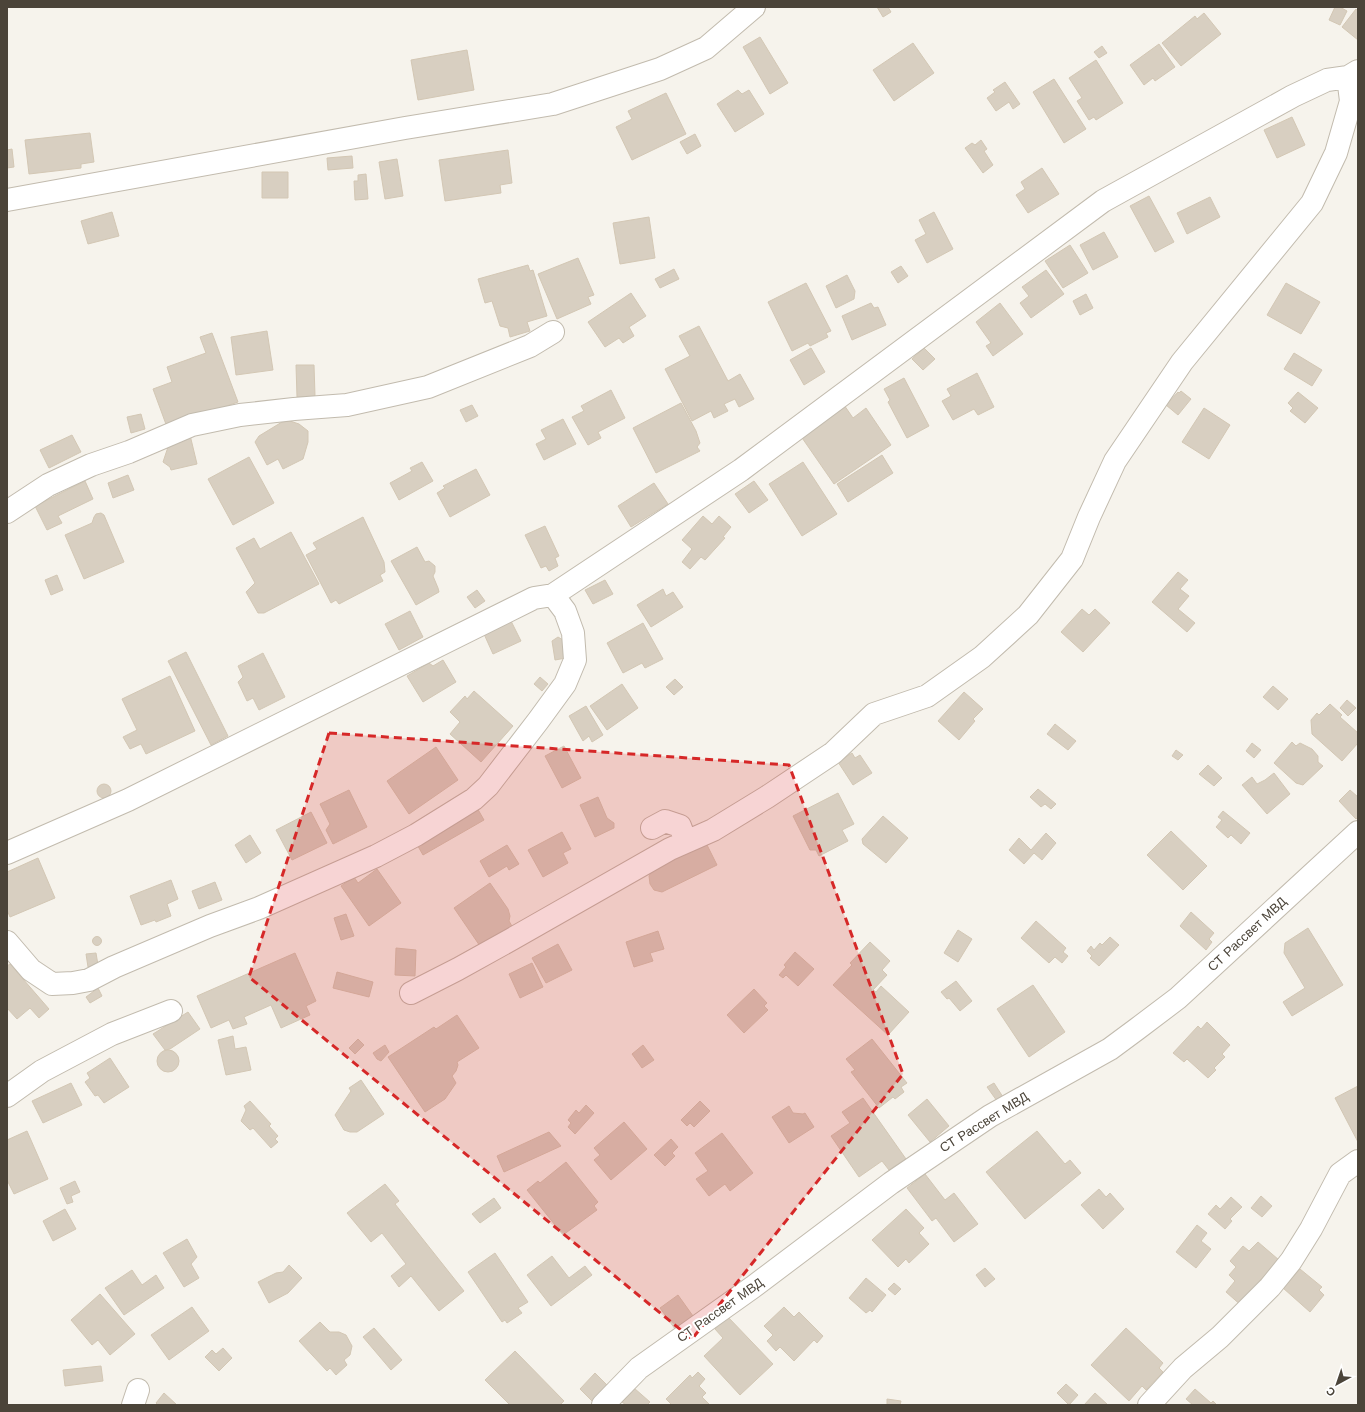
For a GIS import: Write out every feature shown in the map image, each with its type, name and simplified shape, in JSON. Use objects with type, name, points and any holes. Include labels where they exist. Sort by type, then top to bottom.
[{"type":"street","points":[[7,200],[405,128],[553,104],[660,69],[706,48],[754,7]]},
{"type":"street","points":[[7,853],[128,800],[534,598],[553,595],[741,470],[1103,201],[1293,96],[1327,80],[1353,74],[1351,101],[1336,152],[1312,203],[1182,362],[1115,461],[1089,517],[1072,559],[1028,615],[982,657],[927,696],[874,714],[833,753],[767,797],[713,830],[670,849],[472,961],[410,993]]},
{"type":"street","points":[[7,512],[48,485],[90,465],[129,452],[192,425],[240,415],[347,405],[428,387],[530,346],[553,332]]},
{"type":"street","points":[[7,942],[31,970],[52,984],[73,983],[89,980],[114,967],[210,926],[259,908],[376,856],[416,835],[474,799],[488,786],[538,722],[565,684],[575,660],[573,633],[565,611],[553,595]]},
{"type":"street","points":[[652,828],[665,821],[680,826],[686,842]]},
{"type":"street","name":"СТ Рассвет МВД","points":[[603,1405],[639,1368],[753,1287],[891,1183],[990,1116],[1110,1049],[1178,998],[1358,832]]},
{"type":"street","points":[[7,1096],[42,1071],[112,1034],[170,1011]]},
{"type":"street","points":[[1149,1405],[1183,1368],[1220,1337],[1270,1287],[1291,1261],[1307,1236],[1340,1174],[1358,1161]]},
{"type":"highlighted area","points":[[329,733],[789,765],[903,1074],[692,1339],[249,977]]},
{"type":"building","points":[[877,7],[888,7],[891,12],[883,17]]},
{"type":"building","points":[[1335,7],[1340,7],[1347,11],[1340,25],[1329,20]]},
{"type":"building","points":[[1356,9],[1358,11],[1358,40],[1342,27]]},
{"type":"building","points":[[1204,13],[1221,34],[1181,66],[1162,43],[1195,16],[1197,19]]},
{"type":"building","points":[[760,37],[788,83],[770,94],[743,47]]},
{"type":"building","points":[[913,43],[934,73],[894,101],[873,70]]},
{"type":"building","points":[[1159,44],[1175,67],[1155,81],[1153,78],[1144,85],[1130,65]]},
{"type":"building","points":[[1102,46],[1107,53],[1099,58],[1094,52]]},
{"type":"building","points":[[467,50],[474,90],[418,100],[411,60]]},
{"type":"building","points":[[1096,60],[1123,103],[1096,120],[1094,117],[1089,120],[1077,101],[1082,98],[1069,78]]},
{"type":"building","points":[[1054,79],[1086,129],[1064,143],[1033,92]]},
{"type":"building","points":[[1005,82],[1020,104],[1013,109],[1009,102],[996,111],[987,98],[995,92],[993,90]]},
{"type":"building","points":[[738,90],[742,94],[749,90],[764,114],[735,132],[717,104]]},
{"type":"building","points":[[666,93],[686,134],[632,160],[616,127],[632,119],[628,111]]},
{"type":"building","points":[[1292,117],[1305,145],[1277,158],[1264,130]]},
{"type":"building","points":[[90,133],[94,162],[81,164],[81,168],[29,174],[25,140]]},
{"type":"building","points":[[695,134],[701,146],[687,154],[680,142]]},
{"type":"building","points":[[981,140],[987,149],[984,151],[993,165],[983,173],[965,148],[972,143],[975,145]]},
{"type":"building","points":[[12,149],[14,167],[7,168],[7,150]]},
{"type":"building","points":[[508,150],[512,183],[500,185],[501,193],[445,201],[439,160]]},
{"type":"building","points":[[352,156],[353,168],[328,170],[327,158]]},
{"type":"building","points":[[397,159],[403,196],[385,199],[379,162]]},
{"type":"building","points":[[1042,168],[1059,194],[1028,213],[1016,195],[1025,189],[1021,182]]},
{"type":"building","points":[[262,172],[288,172],[288,198],[262,198]]},
{"type":"building","points":[[366,174],[368,199],[355,200],[354,181],[358,181],[358,175]]},
{"type":"building","points":[[1149,196],[1174,242],[1155,252],[1130,206]]},
{"type":"building","points":[[1210,197],[1220,217],[1187,234],[1177,213]]},
{"type":"building","points":[[112,212],[119,236],[88,244],[81,221]]},
{"type":"building","points":[[934,212],[953,249],[927,263],[915,240],[926,234],[919,220]]},
{"type":"building","points":[[649,217],[655,258],[620,264],[613,223]]},
{"type":"building","points":[[1104,232],[1118,257],[1093,270],[1080,245]]},
{"type":"building","points":[[1070,245],[1088,273],[1063,288],[1045,261]]},
{"type":"building","points":[[578,258],[594,295],[588,297],[591,304],[557,319],[538,274]]},
{"type":"building","points":[[528,265],[530,271],[533,270],[547,316],[527,322],[530,331],[510,337],[508,328],[500,326],[492,301],[485,303],[478,279]]},
{"type":"building","points":[[901,266],[908,276],[898,283],[891,272]]},
{"type":"building","points":[[674,269],[679,279],[660,288],[655,279]]},
{"type":"building","points":[[1046,270],[1064,294],[1031,318],[1020,303],[1029,296],[1022,287]]},
{"type":"building","points":[[847,275],[855,291],[854,299],[836,308],[826,286]]},
{"type":"building","points":[[806,283],[831,331],[826,333],[828,337],[810,346],[808,343],[792,351],[768,302]]},
{"type":"building","points":[[1286,283],[1320,302],[1301,334],[1267,315]]},
{"type":"building","points":[[631,293],[646,316],[629,327],[634,336],[623,343],[619,338],[605,347],[588,322]]},
{"type":"building","points":[[1086,294],[1093,308],[1080,315],[1073,301]]},
{"type":"building","points":[[871,303],[874,308],[878,307],[886,325],[852,340],[842,316]]},
{"type":"building","points":[[1000,303],[1023,334],[993,356],[986,346],[991,343],[976,322]]},
{"type":"building","points":[[699,326],[728,381],[740,374],[754,399],[739,407],[735,399],[724,404],[728,411],[714,418],[711,411],[692,421],[665,369],[690,356],[679,336]]},
{"type":"building","points":[[267,331],[273,370],[236,375],[231,337]]},
{"type":"building","points":[[212,333],[238,402],[167,427],[153,389],[172,382],[167,367],[206,353],[200,337]]},
{"type":"building","points":[[811,348],[825,372],[804,385],[790,360]]},
{"type":"building","points":[[924,348],[935,359],[923,370],[912,359]]},
{"type":"building","points":[[1294,353],[1322,370],[1312,386],[1284,369]]},
{"type":"building","points":[[296,365],[314,365],[315,396],[297,397]]},
{"type":"building","points":[[977,373],[994,407],[978,415],[974,409],[953,420],[942,401],[951,396],[947,389]]},
{"type":"building","points":[[904,378],[929,426],[907,438],[888,402],[890,400],[884,389]]},
{"type":"building","points":[[611,390],[625,418],[598,432],[601,438],[588,445],[572,417],[584,411],[581,406]]},
{"type":"building","points":[[1181,391],[1191,399],[1178,415],[1166,405],[1178,392],[1179,393]]},
{"type":"building","points":[[1298,392],[1318,408],[1305,423],[1290,411],[1293,408],[1288,403]]},
{"type":"building","points":[[842,402],[853,418],[866,408],[891,445],[834,484],[798,432]]},
{"type":"building","points":[[681,403],[696,431],[700,443],[697,447],[700,451],[656,473],[633,428]]},
{"type":"building","points":[[472,405],[478,416],[466,422],[460,410]]},
{"type":"building","points":[[1204,408],[1230,425],[1209,459],[1182,442]]},
{"type":"building","points":[[141,414],[145,429],[131,433],[127,417]]},
{"type":"building","points":[[563,419],[576,444],[544,460],[536,444],[546,439],[541,430]]},
{"type":"building","points":[[290,421],[299,424],[308,431],[308,442],[303,459],[283,469],[278,459],[267,465],[255,442],[259,436],[282,422]]},
{"type":"building","points":[[72,435],[81,452],[49,468],[40,450]]},
{"type":"building","points":[[190,435],[197,464],[171,470],[170,467],[163,462],[168,447]]},
{"type":"building","points":[[882,455],[893,473],[848,502],[837,484]]},
{"type":"building","points":[[249,457],[274,503],[233,525],[208,479]]},
{"type":"building","points":[[422,462],[433,481],[399,500],[390,483],[412,471],[410,468]]},
{"type":"building","points":[[803,462],[837,514],[802,536],[769,484]]},
{"type":"building","points":[[476,469],[490,495],[450,517],[437,493],[445,488],[443,486]]},
{"type":"building","points":[[128,475],[134,490],[113,498],[108,483]]},
{"type":"building","points":[[85,481],[93,499],[58,516],[62,523],[47,530],[35,506]]},
{"type":"building","points":[[754,481],[768,500],[749,513],[735,494]]},
{"type":"building","points":[[654,483],[668,504],[631,527],[618,506]]},
{"type":"building","points":[[101,513],[104,515],[124,562],[84,579],[65,535],[92,523],[96,514]]},
{"type":"building","points":[[703,516],[712,524],[719,516],[731,527],[723,537],[725,538],[705,560],[701,557],[690,569],[682,562],[692,549],[682,540]]},
{"type":"building","points":[[363,517],[384,562],[385,572],[380,575],[383,581],[339,604],[336,600],[331,603],[306,555],[317,549],[313,543]]},
{"type":"building","points":[[545,526],[559,556],[555,558],[558,566],[549,571],[546,566],[541,568],[525,535]]},
{"type":"building","points":[[291,532],[319,584],[264,613],[258,613],[246,592],[255,583],[236,548],[254,538],[260,549]]},
{"type":"building","points":[[417,547],[425,562],[429,561],[435,566],[433,576],[439,592],[416,605],[391,561]]},
{"type":"building","points":[[1178,572],[1188,580],[1180,589],[1189,596],[1178,609],[1195,623],[1187,632],[1152,602]]},
{"type":"building","points":[[57,575],[63,590],[51,595],[45,580]]},
{"type":"building","points":[[605,580],[613,594],[593,604],[585,590]]},
{"type":"building","points":[[663,589],[666,596],[673,592],[683,607],[651,627],[637,605]]},
{"type":"building","points":[[477,590],[485,601],[475,608],[467,597]]},
{"type":"building","points":[[1082,609],[1089,615],[1095,609],[1110,623],[1083,652],[1061,632]]},
{"type":"building","points":[[410,611],[423,637],[399,650],[385,624]]},
{"type":"building","points":[[511,621],[521,641],[493,654],[484,634]]},
{"type":"building","points":[[643,623],[663,659],[645,668],[642,663],[623,673],[607,643]]},
{"type":"building","points":[[558,637],[563,640],[566,658],[555,660],[552,641]]},
{"type":"building","points":[[186,652],[228,736],[211,745],[168,661]]},
{"type":"building","points":[[263,653],[285,697],[259,710],[253,698],[247,701],[238,682],[243,677],[238,666]]},
{"type":"building","points":[[443,660],[456,682],[423,702],[407,676],[429,663],[433,666]]},
{"type":"building","points":[[170,676],[195,731],[146,754],[141,744],[130,749],[123,737],[137,730],[122,699]]},
{"type":"building","points":[[540,677],[548,684],[542,691],[534,684]]},
{"type":"building","points":[[675,679],[683,687],[674,695],[666,687]]},
{"type":"building","points":[[622,684],[638,708],[607,730],[590,706]]},
{"type":"building","points":[[1273,686],[1288,699],[1278,710],[1263,697]]},
{"type":"building","points":[[474,691],[513,726],[481,762],[450,734],[460,722],[450,712],[465,696],[467,699]]},
{"type":"building","points":[[964,692],[983,709],[973,719],[975,721],[959,740],[938,721]]},
{"type":"building","points":[[1347,700],[1356,708],[1348,716],[1340,708]]},
{"type":"building","points":[[1330,704],[1342,715],[1340,717],[1358,733],[1358,743],[1342,761],[1312,734],[1311,720],[1317,713],[1319,715]]},
{"type":"building","points":[[586,706],[603,735],[592,742],[589,736],[583,741],[569,716]]},
{"type":"building","points":[[1055,724],[1076,741],[1068,750],[1047,734]]},
{"type":"building","points":[[1292,742],[1296,746],[1300,743],[1312,749],[1318,756],[1318,762],[1323,766],[1303,785],[1296,783],[1274,763]]},
{"type":"building","points":[[1252,743],[1261,750],[1254,758],[1246,751]]},
{"type":"building","points":[[564,746],[581,778],[562,788],[545,756]]},
{"type":"building","points":[[436,747],[458,780],[409,814],[387,781]]},
{"type":"building","points":[[1176,750],[1183,755],[1178,760],[1172,756]]},
{"type":"building","points":[[852,753],[855,758],[860,755],[872,773],[853,785],[838,762]]},
{"type":"building","points":[[1208,765],[1222,778],[1214,786],[1199,774]]},
{"type":"building","points":[[1274,773],[1290,794],[1267,814],[1242,785],[1252,777],[1257,784]]},
{"type":"building","points":[[104,784],[109,786],[111,791],[109,796],[104,798],[99,796],[97,791],[99,786]]},
{"type":"building","points":[[1038,789],[1056,804],[1051,809],[1045,804],[1041,807],[1030,797]]},
{"type":"building","points":[[349,790],[367,827],[333,844],[326,830],[330,824],[320,804]]},
{"type":"building","points":[[1350,790],[1358,797],[1358,817],[1356,819],[1339,801]]},
{"type":"building","points":[[838,793],[854,824],[842,830],[848,841],[819,856],[816,850],[810,850],[793,816]]},
{"type":"building","points":[[598,797],[607,818],[614,823],[614,828],[595,837],[580,805]]},
{"type":"building","points":[[476,806],[484,820],[423,855],[415,841]]},
{"type":"building","points":[[1223,811],[1250,833],[1241,844],[1231,835],[1228,838],[1216,827],[1222,820],[1218,817]]},
{"type":"building","points":[[311,812],[327,843],[292,860],[276,830]]},
{"type":"building","points":[[883,816],[908,838],[886,863],[863,844],[862,839]]},
{"type":"building","points":[[1171,831],[1207,866],[1183,890],[1147,855]]},
{"type":"building","points":[[562,832],[571,849],[563,853],[568,863],[543,877],[528,850]]},
{"type":"building","points":[[1046,833],[1056,843],[1042,860],[1034,853],[1024,864],[1009,850],[1019,838],[1031,850]]},
{"type":"building","points":[[250,835],[261,853],[246,863],[235,845]]},
{"type":"building","points":[[706,843],[717,865],[662,892],[654,890],[650,884],[649,876],[653,869]]},
{"type":"building","points":[[507,845],[519,864],[509,870],[507,866],[489,877],[480,861]]},
{"type":"building","points":[[38,858],[55,898],[10,917],[7,910],[7,872]]},
{"type":"building","points":[[377,869],[401,903],[369,926],[341,886],[354,877],[358,883]]},
{"type":"building","points":[[171,880],[178,899],[167,904],[171,916],[156,922],[155,920],[141,925],[130,896]]},
{"type":"building","points":[[215,882],[222,900],[199,909],[192,891]]},
{"type":"building","points":[[490,883],[508,909],[510,916],[509,921],[513,928],[482,949],[454,908]]},
{"type":"building","points":[[1191,912],[1214,933],[1209,939],[1212,942],[1206,950],[1180,926]]},
{"type":"building","points":[[346,914],[354,936],[341,940],[334,918]]},
{"type":"building","points":[[1036,921],[1066,948],[1063,952],[1068,956],[1062,963],[1055,957],[1049,963],[1021,938]]},
{"type":"building","points":[[1308,928],[1343,985],[1292,1016],[1283,1002],[1305,988],[1284,953],[1285,943]]},
{"type":"building","points":[[958,930],[972,939],[958,962],[944,953]]},
{"type":"building","points":[[658,931],[664,949],[650,953],[653,961],[634,967],[626,942]]},
{"type":"building","points":[[97,936],[102,941],[97,946],[92,941]]},
{"type":"building","points":[[1110,937],[1119,945],[1099,966],[1090,958],[1092,956],[1087,951],[1091,946],[1094,950],[1100,943],[1102,945]]},
{"type":"building","points":[[870,942],[890,961],[882,970],[887,975],[873,990],[876,992],[881,986],[909,1012],[888,1035],[833,985],[852,965],[850,963]]},
{"type":"building","points":[[558,944],[572,970],[546,983],[532,958]]},
{"type":"building","points":[[396,948],[416,950],[415,976],[395,975]]},
{"type":"building","points":[[795,952],[814,969],[798,986],[786,975],[783,978],[779,975],[786,967],[784,965]]},
{"type":"building","points":[[96,953],[98,965],[88,967],[86,954]]},
{"type":"building","points":[[295,953],[316,1001],[306,1006],[310,1015],[281,1028],[271,1005],[244,1017],[247,1024],[233,1029],[229,1020],[211,1028],[197,996]]},
{"type":"building","points":[[532,963],[543,987],[520,998],[509,974]]},
{"type":"building","points":[[10,964],[49,1009],[39,1018],[30,1008],[17,1019],[7,1008],[7,966]]},
{"type":"building","points":[[337,972],[373,982],[369,997],[333,988]]},
{"type":"building","points":[[956,981],[972,1001],[960,1011],[949,998],[947,999],[941,992]]},
{"type":"building","points":[[1033,985],[1065,1032],[1029,1057],[997,1009]]},
{"type":"building","points":[[98,988],[102,996],[90,1003],[86,997]]},
{"type":"building","points":[[754,989],[767,1003],[764,1006],[768,1010],[744,1033],[727,1015]]},
{"type":"building","points":[[188,1012],[200,1029],[170,1049],[165,1050],[153,1034]]},
{"type":"building","points":[[457,1015],[479,1048],[457,1062],[458,1065],[456,1071],[452,1076],[456,1083],[445,1099],[425,1112],[388,1057],[434,1027],[436,1029]]},
{"type":"building","points":[[1207,1022],[1230,1045],[1222,1054],[1225,1057],[1214,1068],[1216,1070],[1208,1078],[1187,1059],[1184,1062],[1173,1053],[1198,1026],[1201,1029]]},
{"type":"building","points":[[233,1036],[235,1049],[246,1047],[251,1070],[226,1075],[218,1040]]},
{"type":"building","points":[[358,1039],[364,1045],[355,1054],[349,1048]]},
{"type":"building","points":[[872,1039],[907,1083],[901,1087],[904,1092],[895,1099],[893,1097],[879,1108],[851,1072],[855,1070],[846,1059]]},
{"type":"building","points":[[385,1045],[389,1052],[381,1061],[377,1059],[373,1053]]},
{"type":"building","points":[[643,1045],[654,1060],[642,1068],[632,1054]]},
{"type":"building","points":[[168,1050],[172,1051],[178,1057],[178,1065],[172,1071],[168,1072],[164,1071],[158,1065],[157,1061],[158,1057],[164,1051]]},
{"type":"building","points":[[110,1058],[129,1087],[104,1103],[98,1095],[95,1096],[85,1082],[90,1078],[87,1073]]},
{"type":"building","points":[[361,1080],[384,1114],[357,1132],[350,1132],[344,1130],[335,1115],[351,1091],[349,1088]]},
{"type":"building","points":[[71,1083],[82,1105],[43,1123],[32,1101]]},
{"type":"building","points":[[994,1083],[1003,1097],[997,1101],[987,1087]]},
{"type":"building","points":[[1358,1086],[1358,1142],[1335,1098]]},
{"type":"building","points":[[863,1098],[906,1159],[889,1170],[882,1161],[859,1177],[831,1136],[850,1123],[842,1112]]},
{"type":"building","points":[[927,1099],[949,1126],[930,1142],[908,1115]]},
{"type":"building","points":[[250,1101],[271,1124],[269,1126],[278,1136],[275,1139],[278,1142],[271,1148],[253,1128],[250,1130],[241,1121],[246,1110],[244,1106]]},
{"type":"building","points":[[700,1101],[710,1111],[694,1127],[690,1123],[687,1126],[681,1120]]},
{"type":"building","points":[[586,1105],[594,1113],[575,1134],[568,1127],[571,1123],[568,1120],[576,1110],[579,1113]]},
{"type":"building","points":[[789,1106],[793,1113],[805,1113],[814,1127],[789,1143],[772,1117]]},
{"type":"building","points":[[624,1122],[647,1149],[611,1180],[594,1160],[600,1155],[594,1148]]},
{"type":"building","points":[[27,1131],[48,1179],[14,1194],[7,1180],[7,1140]]},
{"type":"building","points":[[1037,1131],[1065,1164],[1070,1160],[1081,1173],[1025,1219],[986,1172]]},
{"type":"building","points":[[549,1132],[561,1146],[504,1172],[497,1156]]},
{"type":"building","points":[[722,1133],[753,1173],[730,1191],[725,1184],[709,1196],[696,1179],[708,1171],[695,1153]]},
{"type":"building","points":[[671,1139],[678,1147],[672,1153],[675,1156],[665,1166],[654,1155]]},
{"type":"building","points":[[566,1162],[598,1202],[594,1206],[597,1210],[563,1235],[527,1190],[538,1181],[540,1183]]},
{"type":"building","points":[[925,1174],[945,1200],[954,1193],[978,1224],[954,1242],[936,1218],[932,1221],[907,1188]]},
{"type":"building","points":[[75,1181],[80,1192],[71,1196],[73,1202],[67,1204],[60,1188]]},
{"type":"building","points":[[385,1184],[399,1201],[395,1204],[464,1291],[439,1311],[411,1276],[399,1287],[391,1276],[406,1264],[382,1233],[371,1242],[347,1213]]},
{"type":"building","points":[[1099,1189],[1106,1197],[1110,1193],[1124,1209],[1103,1229],[1081,1205]]},
{"type":"building","points":[[1261,1196],[1272,1206],[1262,1217],[1251,1208]]},
{"type":"building","points":[[1231,1197],[1242,1207],[1230,1219],[1232,1221],[1225,1229],[1208,1214],[1216,1205],[1220,1209]]},
{"type":"building","points":[[494,1198],[501,1208],[480,1223],[472,1214]]},
{"type":"building","points":[[65,1209],[76,1229],[53,1241],[43,1221]]},
{"type":"building","points":[[906,1209],[924,1228],[919,1233],[929,1244],[909,1263],[906,1259],[898,1267],[872,1240]]},
{"type":"building","points":[[1197,1225],[1207,1233],[1201,1241],[1211,1249],[1196,1268],[1176,1252]]},
{"type":"building","points":[[187,1239],[197,1257],[191,1264],[199,1278],[184,1287],[163,1253]]},
{"type":"building","points":[[1258,1242],[1279,1260],[1258,1283],[1261,1287],[1243,1307],[1226,1292],[1235,1281],[1229,1275],[1236,1267],[1230,1261],[1243,1246],[1249,1251]]},
{"type":"building","points":[[495,1253],[528,1302],[518,1308],[522,1313],[507,1323],[505,1320],[502,1322],[468,1272]]},
{"type":"building","points":[[552,1256],[569,1278],[585,1266],[592,1275],[551,1306],[527,1275]]},
{"type":"building","points":[[289,1265],[302,1278],[288,1293],[269,1303],[258,1282],[276,1273],[283,1272]]},
{"type":"building","points":[[985,1268],[995,1279],[985,1287],[976,1275]]},
{"type":"building","points":[[1300,1269],[1322,1287],[1319,1290],[1324,1295],[1310,1312],[1283,1288]]},
{"type":"building","points":[[132,1270],[142,1285],[156,1275],[164,1288],[124,1315],[105,1288]]},
{"type":"building","points":[[866,1278],[886,1295],[872,1312],[870,1310],[866,1313],[849,1298]]},
{"type":"building","points":[[894,1283],[901,1289],[895,1295],[888,1289]]},
{"type":"building","points":[[100,1294],[135,1334],[110,1355],[98,1340],[92,1345],[71,1320]]},
{"type":"building","points":[[678,1295],[693,1316],[675,1329],[660,1308]]},
{"type":"building","points":[[192,1307],[209,1331],[169,1360],[151,1335]]},
{"type":"building","points":[[784,1307],[794,1317],[799,1312],[823,1336],[817,1343],[814,1340],[794,1361],[780,1347],[776,1351],[767,1341],[773,1335],[764,1326]]},
{"type":"building","points":[[728,1317],[773,1364],[740,1395],[704,1356],[723,1338],[715,1329]]},
{"type":"building","points":[[320,1322],[330,1332],[339,1332],[346,1335],[352,1346],[350,1355],[344,1360],[347,1365],[336,1375],[330,1368],[327,1371],[299,1341]]},
{"type":"building","points":[[374,1328],[402,1360],[391,1370],[363,1337]]},
{"type":"building","points":[[1126,1328],[1163,1363],[1159,1368],[1163,1372],[1146,1390],[1142,1386],[1129,1401],[1091,1365]]},
{"type":"building","points":[[223,1348],[232,1358],[219,1371],[205,1357],[212,1350],[216,1354]]},
{"type":"building","points":[[515,1351],[564,1401],[560,1405],[510,1405],[485,1380]]},
{"type":"building","points":[[101,1366],[103,1381],[65,1386],[63,1370]]},
{"type":"building","points":[[698,1372],[705,1379],[699,1386],[706,1393],[702,1397],[709,1404],[672,1405],[666,1399],[690,1375],[692,1378]]},
{"type":"building","points":[[595,1373],[607,1385],[592,1401],[580,1389]]},
{"type":"building","points":[[1066,1384],[1078,1395],[1069,1405],[1057,1393]]},
{"type":"building","points":[[634,1388],[650,1402],[647,1405],[626,1405],[622,1402]]},
{"type":"building","points":[[1195,1389],[1211,1403],[1213,1401],[1217,1405],[1193,1405],[1186,1399]]},
{"type":"building","points":[[164,1393],[177,1405],[158,1405],[156,1403]]},
{"type":"building","points":[[1095,1393],[1108,1405],[1084,1405]]},
{"type":"building","points":[[887,1399],[901,1401],[900,1405],[887,1405]]}]
